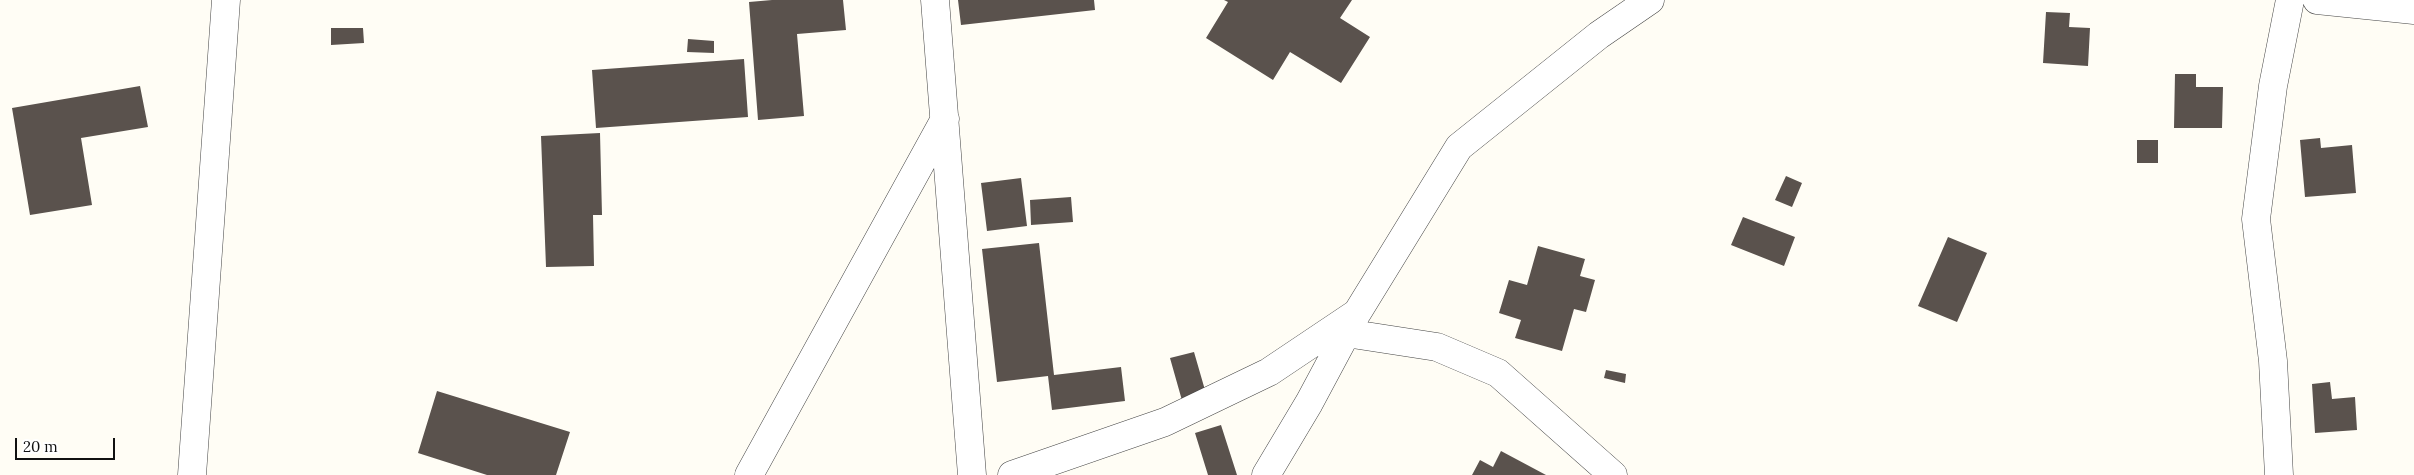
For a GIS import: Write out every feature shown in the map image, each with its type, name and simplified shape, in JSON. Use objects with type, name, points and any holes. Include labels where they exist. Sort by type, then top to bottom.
[{"type":"street","points":[[192,475],[226,0]]},
{"type":"street","points":[[935,0],[972,475]]},
{"type":"street","points":[[1266,475],[1309,403],[1351,323],[1459,147],[1599,34],[1650,0]]},
{"type":"street","points":[[2279,475],[2273,361],[2256,219],[2273,86],[2290,0]]},
{"type":"street","points":[[2317,0],[2414,10]]},
{"type":"street","points":[[749,475],[945,119]]},
{"type":"street","points":[[1012,475],[1166,422],[1269,372],[1351,323],[1437,347],[1498,373],[1614,475]]},
{"type":"building","points":[[772,0],[843,0],[846,30],[797,34],[804,116],[758,120],[749,2]]},
{"type":"building","points":[[958,0],[1094,0],[1095,10],[961,25]]},
{"type":"building","points":[[1224,0],[1352,0],[1340,18],[1370,37],[1341,83],[1290,52],[1273,80],[1206,38],[1228,2]]},
{"type":"building","points":[[2046,12],[2070,13],[2069,27],[2090,28],[2088,66],[2043,63]]},
{"type":"building","points":[[331,28],[363,28],[364,43],[331,45]]},
{"type":"building","points":[[688,39],[714,41],[714,53],[687,52]]},
{"type":"building","points":[[744,59],[748,117],[596,128],[592,70]]},
{"type":"building","points":[[2175,74],[2196,74],[2196,87],[2223,87],[2222,128],[2174,128]]},
{"type":"building","points":[[140,86],[148,127],[81,138],[92,205],[30,215],[12,108]]},
{"type":"building","points":[[600,133],[602,215],[593,215],[594,266],[546,267],[541,136]]},
{"type":"building","points":[[2320,138],[2321,148],[2352,145],[2356,193],[2305,197],[2300,140]]},
{"type":"building","points":[[2137,140],[2158,140],[2158,163],[2137,163]]},
{"type":"building","points":[[1786,176],[1802,183],[1792,207],[1775,200]]},
{"type":"building","points":[[1021,178],[1027,226],[987,231],[981,183]]},
{"type":"building","points":[[1071,197],[1073,222],[1031,225],[1030,200]]},
{"type":"building","points":[[1743,217],[1795,237],[1784,266],[1731,245]]},
{"type":"building","points":[[1948,237],[1987,253],[1957,322],[1918,306]]},
{"type":"building","points":[[1039,243],[1054,375],[1121,367],[1125,401],[1052,410],[1048,376],[997,382],[982,249]]},
{"type":"building","points":[[1538,246],[1585,259],[1580,276],[1595,280],[1586,312],[1574,309],[1562,351],[1515,338],[1521,320],[1499,313],[1509,280],[1527,285]]},
{"type":"building","points":[[1194,352],[1207,397],[1183,404],[1170,358]]},
{"type":"building","points":[[1606,370],[1626,374],[1625,383],[1604,378]]},
{"type":"building","points":[[2330,382],[2332,399],[2355,397],[2357,430],[2315,433],[2312,384]]},
{"type":"building","points":[[437,391],[570,432],[556,475],[487,475],[418,453]]},
{"type":"building","points":[[1221,425],[1237,475],[1208,475],[1195,433]]},
{"type":"building","points":[[1501,451],[1546,475],[1472,475],[1480,460],[1493,467]]}]
